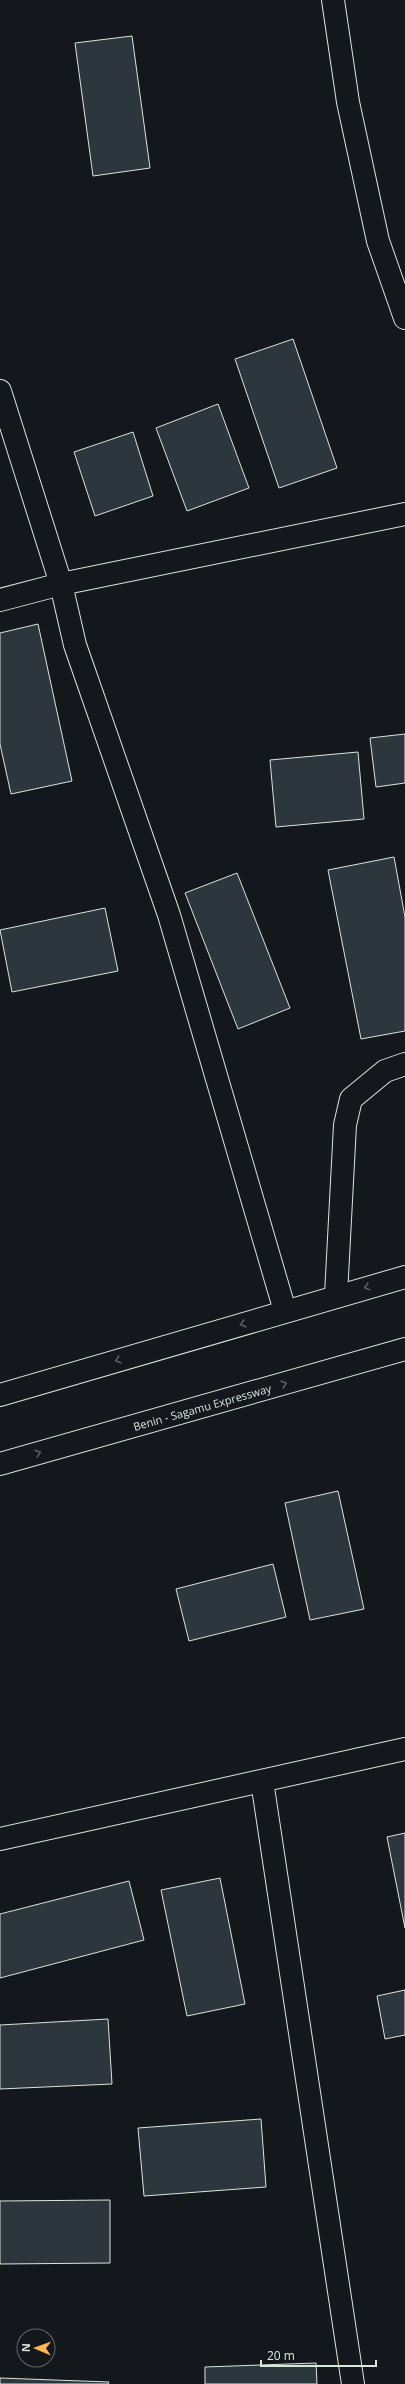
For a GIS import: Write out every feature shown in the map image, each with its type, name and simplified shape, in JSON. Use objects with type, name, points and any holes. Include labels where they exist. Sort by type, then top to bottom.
[{"type":"main road","points":[[333,0],[348,102],[378,241],[405,318]]},
{"type":"main road","points":[[0,392],[61,584],[75,645],[169,915],[285,1311]]},
{"type":"main road","points":[[0,600],[61,584],[405,514]]},
{"type":"main road","points":[[336,1295],[345,1125],[351,1099],[385,1071],[405,1064]]},
{"type":"main road","points":[[0,1395],[336,1295],[405,1276]]},
{"type":"main road","name":"Benin - Sagamu Expressway","points":[[0,1464],[405,1349]]},
{"type":"main road","points":[[0,1839],[405,1750]]},
{"type":"main road","points":[[262,1781],[353,2384]]},
{"type":"building","points":[[132,36],[150,168],[93,176],[75,43]]},
{"type":"building","points":[[293,339],[337,468],[279,488],[235,359]]},
{"type":"building","points":[[218,404],[249,488],[187,511],[156,428]]},
{"type":"building","points":[[133,432],[153,496],[95,516],[74,452]]},
{"type":"building","points":[[38,624],[72,781],[11,794],[0,744],[0,633]]},
{"type":"building","points":[[405,734],[405,783],[376,787],[370,738]]},
{"type":"building","points":[[358,752],[364,819],[276,827],[270,760]]},
{"type":"building","points":[[394,857],[405,917],[405,1031],[361,1039],[328,870]]},
{"type":"building","points":[[237,873],[290,1008],[238,1029],[185,893]]},
{"type":"building","points":[[105,908],[118,971],[12,992],[0,930]]},
{"type":"building","points":[[338,1491],[364,1609],[310,1620],[285,1503]]},
{"type":"building","points":[[273,1564],[286,1617],[189,1641],[176,1589]]},
{"type":"building","points":[[405,1833],[405,1928],[387,1837]]},
{"type":"building","points":[[220,1878],[245,2004],[187,2016],[161,1890]]},
{"type":"building","points":[[129,1881],[144,1940],[0,1978],[0,1914]]},
{"type":"building","points":[[405,1990],[405,2035],[385,2039],[377,1996]]},
{"type":"building","points":[[108,2019],[112,2084],[0,2089],[0,2025]]},
{"type":"building","points":[[261,2119],[266,2187],[144,2196],[138,2128]]},
{"type":"building","points":[[110,2200],[110,2263],[0,2264],[0,2201]]},
{"type":"building","points":[[316,2363],[317,2384],[205,2384],[205,2367]]},
{"type":"building","points":[[0,2378],[109,2382],[108,2384],[0,2384]]}]
